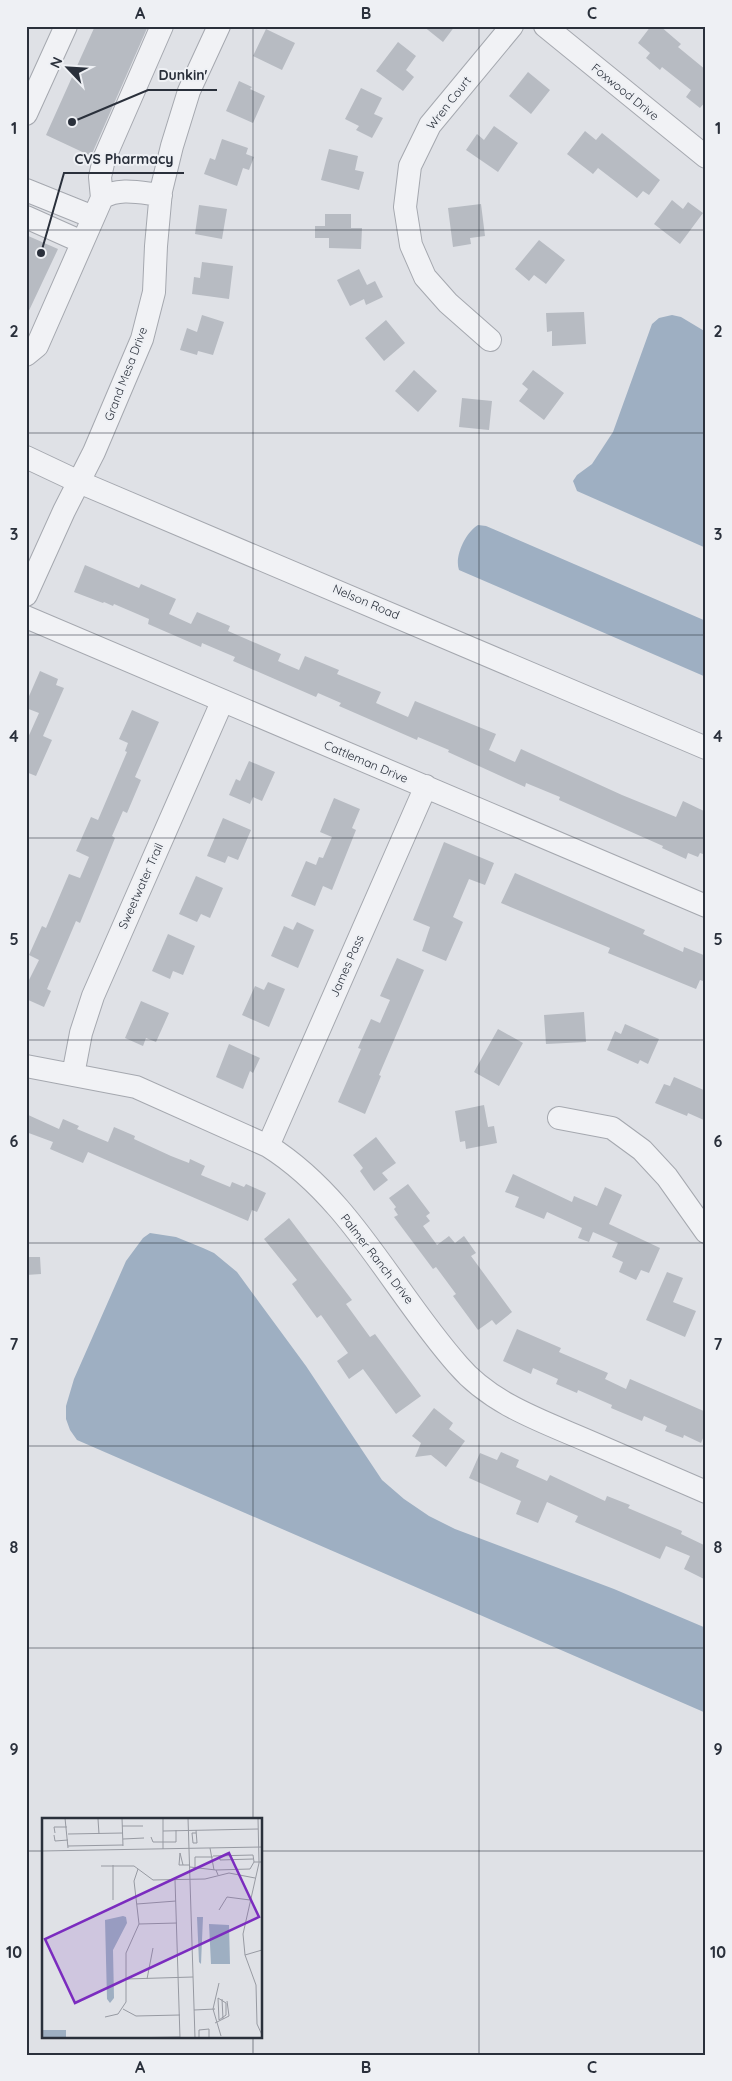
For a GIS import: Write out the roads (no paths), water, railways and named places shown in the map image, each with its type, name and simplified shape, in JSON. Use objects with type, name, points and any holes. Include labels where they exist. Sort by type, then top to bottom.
[{"type":"street","points":[[26,114],[66,26]]},
{"type":"street","points":[[97,208],[104,159],[162,26]]},
{"type":"street","name":"Grand Mesa Drive","points":[[26,595],[64,510],[94,452],[142,339],[154,292],[161,194],[172,146],[189,91],[219,26]]},
{"type":"street","name":"Wren Court","points":[[490,340],[448,303],[425,277],[411,245],[405,207],[410,166],[430,125],[512,26]]},
{"type":"street","name":"Foxwood Drive","points":[[546,26],[706,157]]},
{"type":"street","points":[[26,190],[97,208]]},
{"type":"street","points":[[26,355],[37,346],[97,208],[110,193],[124,191],[161,194]]},
{"type":"street","points":[[26,217],[82,242]]},
{"type":"street","name":"Nelson Road","points":[[26,457],[79,482],[706,748]]},
{"type":"street","name":"Cattleman Drive","points":[[26,618],[706,906]]},
{"type":"street","name":"Sweetwater Trail","points":[[74,1075],[81,1033],[93,996],[222,702]]},
{"type":"street","name":"James Pass","points":[[268,1146],[426,786]]},
{"type":"street","name":"Palmer Ranch Drive","points":[[26,1066],[136,1087],[176,1103],[268,1146],[309,1177],[346,1218],[458,1366],[484,1389],[517,1410],[706,1492]]},
{"type":"street","points":[[559,1118],[612,1128],[642,1150],[667,1178],[706,1232]]},
{"type":"water","points":[[672,315],[681,317],[706,332],[706,548],[577,491],[573,481],[577,475],[592,464],[613,432],[652,324],[659,318]]},
{"type":"water","points":[[478,525],[486,526],[706,621],[706,677],[459,570],[458,558],[462,545],[469,533]]},
{"type":"water","points":[[150,1233],[176,1237],[203,1248],[214,1253],[237,1272],[306,1366],[382,1480],[404,1499],[429,1516],[455,1529],[614,1589],[706,1628],[706,1713],[77,1440],[70,1430],[66,1419],[66,1406],[74,1379],[126,1261],[143,1238]]},
{"type":"place","name":"Dunkin'","points":[[72,122]]},
{"type":"place","name":"CVS Pharmacy","points":[[41,253]]}]
